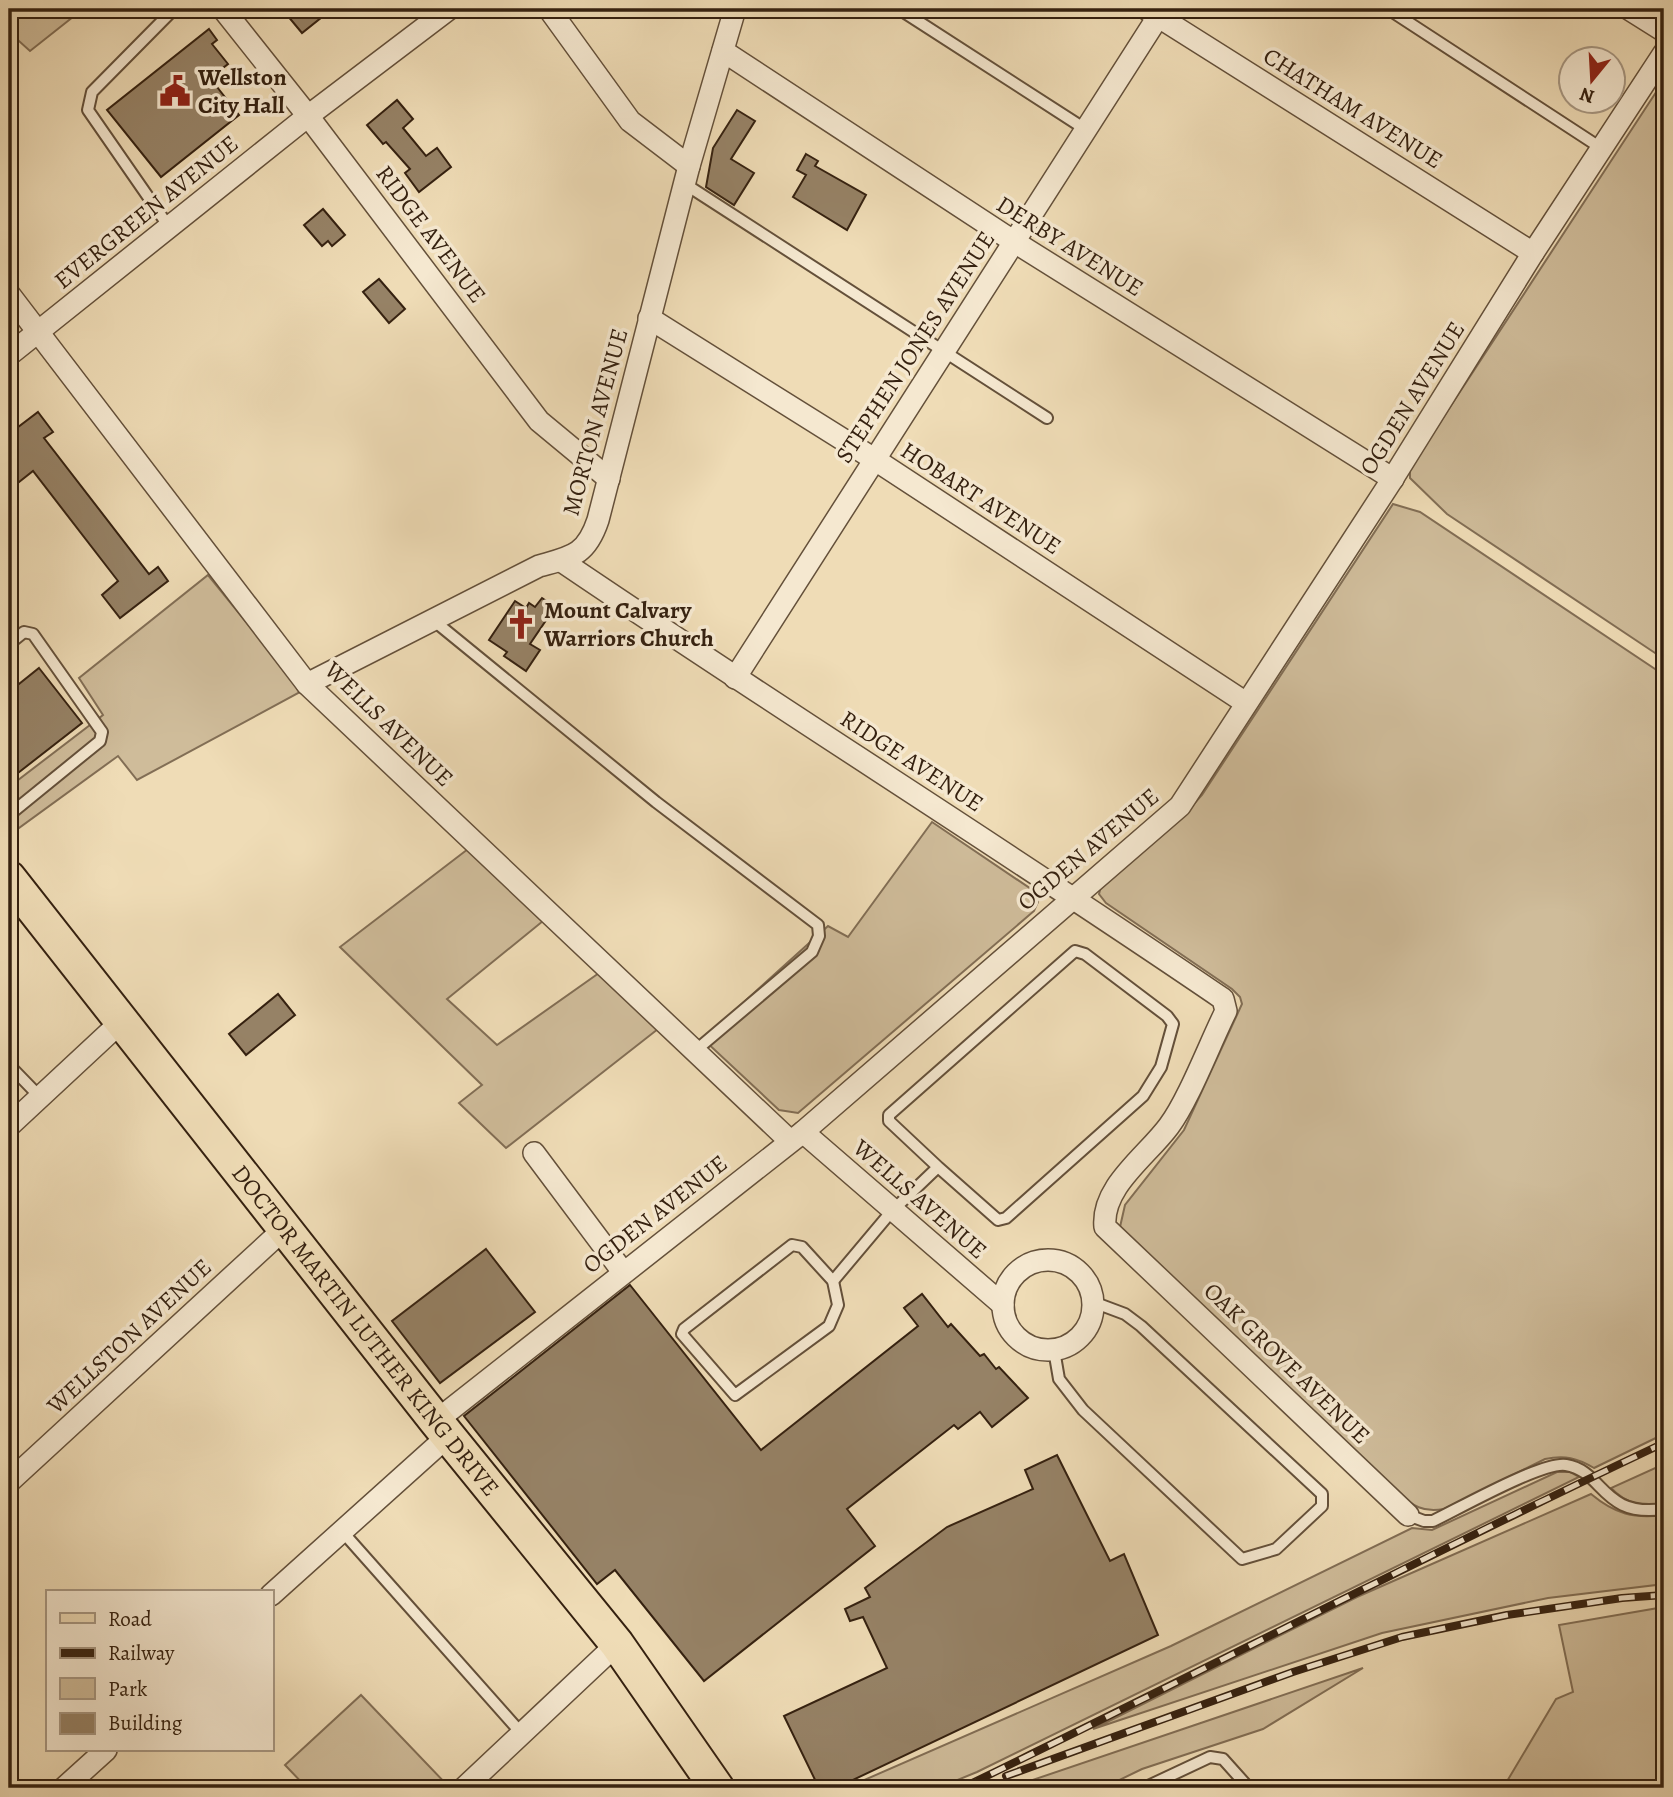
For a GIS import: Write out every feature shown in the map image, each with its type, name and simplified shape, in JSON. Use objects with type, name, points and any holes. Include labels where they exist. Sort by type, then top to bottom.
[{"type":"main road","name":"DOCTOR MARTIN LUTHER KING DRIVE","points":[[9,878],[442,1429],[617,1644],[717,1788]]},
{"type":"street","name":"RIDGE AVENUE","points":[[223,9],[309,116],[539,421],[609,479]]},
{"type":"street","name":"EVERGREEN AVENUE","points":[[9,355],[309,116],[449,9]]},
{"type":"street","points":[[549,9],[630,121],[687,175]]},
{"type":"street","name":"MORTON AVENUE","points":[[307,684],[539,566],[563,562],[586,545],[594,532],[609,479],[687,175],[735,9]]},
{"type":"street","points":[[1629,9],[1664,31]]},
{"type":"street","name":"STEPHEN JONES AVENUE","points":[[735,678],[1085,129],[1156,11]]},
{"type":"street","name":"CHATHAM AVENUE","points":[[1156,11],[1533,253]]},
{"type":"street","name":"DERBY AVENUE","points":[[723,51],[1013,241],[1393,479]]},
{"type":"street","name":"OGDEN AVENUE","points":[[273,1593],[442,1429],[623,1272],[796,1136],[1072,896],[1180,806],[1393,479],[1533,253],[1664,53]]},
{"type":"street","name":"WELLS AVENUE","points":[[9,295],[307,684],[695,1051],[1003,1305]]},
{"type":"street","name":"HOBART AVENUE","points":[[649,318],[874,459],[1246,703]]},
{"type":"street","name":"RIDGE AVENUE","points":[[563,562],[735,678],[1072,896],[1223,999],[1226,1011]]},
{"type":"street","name":"OAK GROVE AVENUE","points":[[1226,1011],[1171,1125],[1109,1198],[1104,1214],[1105,1227],[1408,1515]]},
{"type":"street","points":[[9,1126],[122,1020]]},
{"type":"street","points":[[534,1153],[623,1272]]},
{"type":"street","name":"WELLSTON AVENUE","points":[[9,1482],[285,1228]]},
{"type":"street","points":[[1049,1260],[1076,1270],[1086,1280],[1093,1302],[1090,1324],[1081,1336],[1069,1346],[1054,1350],[1039,1350],[1019,1339],[1006,1320],[1003,1305],[1012,1278],[1035,1262],[1049,1260]]},
{"type":"street","points":[[464,1788],[617,1644]]},
{"type":"street","points":[[64,1788],[104,1752]]},
{"type":"lane","points":[[169,227],[88,110],[92,92],[174,9]]},
{"type":"lane","points":[[899,9],[1085,129]]},
{"type":"lane","points":[[1388,9],[1601,148]]},
{"type":"lane","points":[[687,175],[1047,418]]},
{"type":"lane","points":[[433,620],[656,802],[818,925],[820,936],[812,952],[695,1051]]},
{"type":"lane","points":[[9,644],[24,632],[33,634],[102,732],[100,741],[9,815]]},
{"type":"lane","points":[[1075,951],[1095,962],[1173,1024],[1161,1067],[1143,1096],[1006,1218],[998,1220],[938,1167],[889,1121],[889,1115],[1075,951]]},
{"type":"lane","points":[[9,1065],[40,1097]]},
{"type":"lane","points":[[833,1282],[891,1212],[938,1167]]},
{"type":"lane","points":[[792,1245],[802,1247],[833,1282],[838,1305],[829,1326],[735,1395],[682,1334],[684,1329],[792,1245]]},
{"type":"lane","points":[[1054,1350],[1059,1379],[1083,1410],[1242,1559],[1276,1549],[1322,1506],[1322,1494],[1142,1325],[1125,1314],[1093,1302]]},
{"type":"lane","name":"OAK GROVE AVENUE","points":[[1408,1515],[1424,1521],[1433,1521],[1552,1465],[1576,1467],[1610,1499],[1630,1509],[1664,1509]]},
{"type":"lane","points":[[341,1530],[523,1735]]},
{"type":"lane","points":[[1144,1788],[1210,1757],[1223,1759],[1249,1788]]},
{"type":"green space","points":[[9,9],[83,9],[30,51],[19,41],[9,49]]},
{"type":"green space","points":[[1664,80],[1664,659],[1447,514],[1410,478],[1410,468]]},
{"type":"green space","points":[[1393,504],[1420,512],[1664,675],[1664,1434],[1594,1468],[1571,1458],[1545,1459],[1437,1510],[1419,1507],[1397,1492],[1120,1227],[1125,1205],[1184,1130],[1242,1004],[1240,997],[1232,989],[1106,903],[1099,894],[1101,886],[1184,815],[1202,795]]},
{"type":"green space","points":[[208,575],[302,691],[137,780],[118,756],[12,833],[9,829],[9,787],[103,715],[79,678]]},
{"type":"green space","points":[[932,822],[1034,891],[1038,902],[1034,911],[798,1113],[779,1110],[703,1039],[828,926],[848,937]]},
{"type":"green space","points":[[468,849],[543,921],[447,999],[497,1045],[599,973],[658,1029],[506,1148],[459,1103],[482,1085],[340,947]]},
{"type":"green space","points":[[1664,1464],[1664,1504],[1635,1503],[1623,1498],[1611,1488]]},
{"type":"green space","points":[[1557,1472],[1570,1472],[1579,1477],[977,1772],[938,1788],[846,1788],[1171,1646],[1412,1528],[1432,1530]]},
{"type":"green space","points":[[1591,1494],[1608,1506],[1625,1513],[1664,1515],[1664,1584],[1548,1598],[1382,1633],[1093,1729],[1357,1597]]},
{"type":"green space","points":[[1664,1607],[1664,1788],[1503,1788],[1556,1699],[1573,1692],[1559,1625]]},
{"type":"green space","points":[[1363,1668],[1263,1729],[1142,1769],[1103,1788],[1009,1788]]},
{"type":"green space","points":[[361,1695],[449,1787],[307,1788],[285,1765]]},
{"type":"building","points":[[282,9],[315,9],[322,17],[302,33]]},
{"type":"building","name":"Wellston City Hall","points":[[209,29],[217,40],[212,44],[228,64],[210,78],[239,115],[161,177],[107,110]]},
{"type":"building","points":[[397,100],[413,119],[403,128],[426,156],[437,148],[451,167],[419,192],[405,173],[410,169],[367,125]]},
{"type":"building","points":[[737,110],[755,121],[731,159],[754,173],[734,205],[706,187],[713,148]]},
{"type":"building","points":[[806,154],[818,161],[815,166],[866,195],[847,230],[793,197],[806,175],[797,170]]},
{"type":"building","points":[[323,209],[345,235],[332,246],[328,241],[322,246],[304,225]]},
{"type":"building","points":[[379,279],[405,309],[389,323],[363,292]]},
{"type":"building","points":[[38,412],[53,432],[44,438],[149,574],[158,567],[168,581],[120,618],[102,595],[118,581],[33,471],[9,490],[9,434]]},
{"type":"building","name":"Mount Calvary Warriors Church","points":[[542,598],[555,607],[530,644],[540,650],[526,671],[504,656],[507,652],[489,640],[515,601],[526,608],[529,603],[535,607]]},
{"type":"building","points":[[39,668],[82,723],[9,780],[9,692]]},
{"type":"building","points":[[278,994],[295,1015],[246,1055],[229,1034]]},
{"type":"building","points":[[486,1249],[535,1312],[440,1383],[392,1321]]},
{"type":"building","points":[[630,1285],[761,1450],[918,1326],[904,1308],[922,1294],[948,1327],[951,1324],[980,1356],[984,1354],[996,1369],[999,1367],[1028,1398],[992,1427],[980,1412],[958,1429],[954,1425],[847,1509],[875,1546],[704,1681],[615,1570],[597,1584],[464,1416]]},
{"type":"building","points":[[1057,1455],[1110,1561],[1124,1554],[1158,1635],[836,1788],[819,1788],[784,1716],[887,1668],[863,1617],[850,1621],[845,1609],[870,1597],[865,1588],[947,1527],[1033,1489],[1025,1470]]},
{"type":"railway","points":[[962,1788],[1664,1443]]},
{"type":"railway","points":[[1006,1776],[1293,1672],[1402,1637],[1507,1615],[1622,1598],[1664,1595]]},
{"type":"place","name":"Wellston City Hall","points":[[175,91]]},
{"type":"place","name":"Mount Calvary Warriors Church","points":[[521,624]]}]
